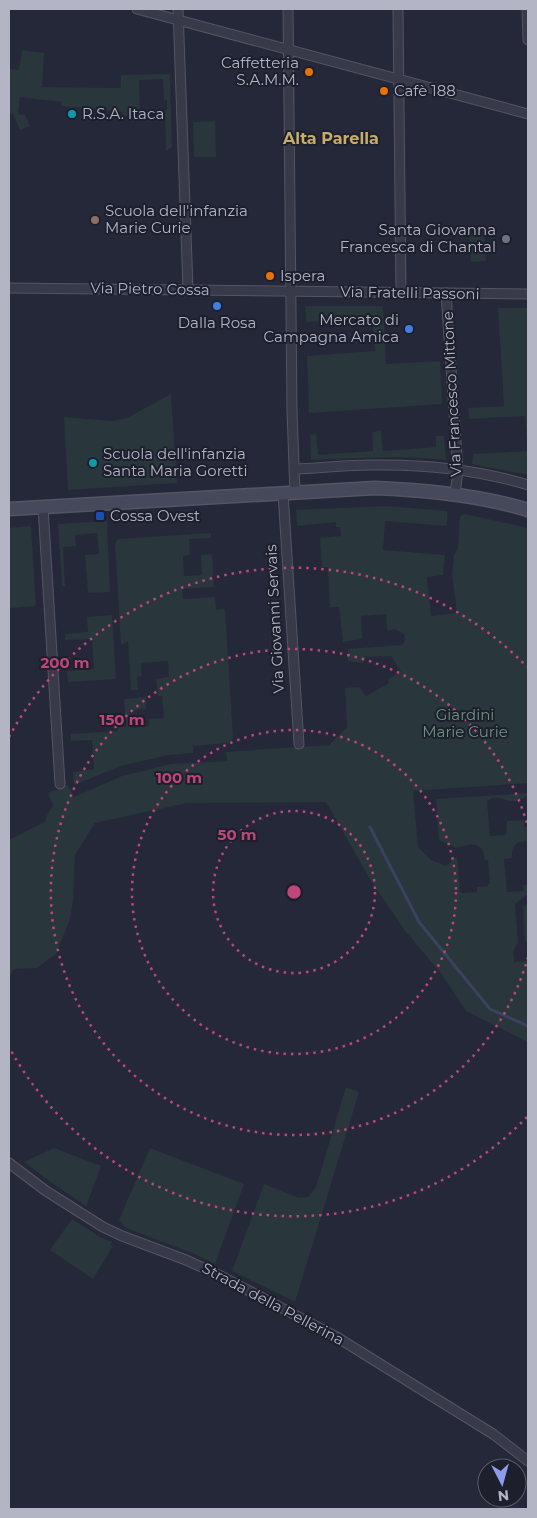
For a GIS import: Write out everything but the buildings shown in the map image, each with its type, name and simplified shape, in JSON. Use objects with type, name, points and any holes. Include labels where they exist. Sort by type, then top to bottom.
[{"type":"street","points":[[136,9],[528,114]]},
{"type":"street","points":[[178,9],[188,289]]},
{"type":"street","name":"Via Giovanni Servais","points":[[288,9],[294,469],[289,493],[299,744]]},
{"type":"street","points":[[398,9],[401,292]]},
{"type":"street","points":[[527,9],[528,40]]},
{"type":"street","name":"Via Pietro Cossa","points":[[9,288],[292,291]]},
{"type":"street","name":"Via Fratelli Passoni","points":[[292,291],[528,294]]},
{"type":"street","name":"Via Francesco Mittone","points":[[446,293],[458,471],[455,494]]},
{"type":"street","points":[[294,469],[372,465],[426,467],[506,479],[528,485]]},
{"type":"street","points":[[9,509],[375,488],[455,494],[528,510]]},
{"type":"street","points":[[43,507],[60,784]]},
{"type":"street","name":"Strada della Pellerina","points":[[9,1163],[46,1191],[103,1226],[122,1236],[186,1260],[221,1276],[335,1336],[493,1434],[528,1461]]},
{"type":"green space","points":[[22,50],[44,53],[42,87],[121,88],[121,75],[170,74],[172,147],[166,151],[165,110],[167,110],[167,100],[164,100],[163,79],[139,80],[140,117],[123,115],[123,112],[61,106],[62,102],[20,97],[18,114],[25,115],[30,126],[20,130],[13,114],[9,113],[9,69],[19,70]]},
{"type":"green space","points":[[215,121],[216,157],[194,157],[193,122]]},
{"type":"green space","points":[[484,233],[486,261],[471,262],[469,234]]},
{"type":"green space","points":[[305,306],[383,306],[386,364],[440,361],[442,404],[309,413],[307,356],[375,351],[372,318],[306,322]]},
{"type":"green space","points":[[498,308],[528,308],[528,451],[525,416],[469,419],[468,408],[504,406]]},
{"type":"green space","points":[[171,394],[177,483],[68,490],[64,417],[111,421],[127,418]]},
{"type":"green space","points":[[381,431],[383,451],[436,447],[436,436],[444,436],[446,460],[395,457],[311,460],[310,435],[316,434],[318,455],[373,451],[372,432]]},
{"type":"green space","points":[[528,451],[528,475],[472,464],[473,454]]},
{"type":"green space","name":"Giardini Marie Curie","points":[[385,506],[447,511],[447,526],[385,521],[383,550],[445,555],[443,575],[427,577],[431,616],[457,613],[452,574],[454,555],[458,548],[460,516],[465,514],[528,528],[528,783],[413,791],[418,847],[431,860],[446,866],[457,856],[460,892],[463,893],[477,892],[477,887],[490,884],[488,860],[485,860],[482,849],[479,846],[471,845],[456,848],[439,840],[436,799],[528,793],[528,795],[515,801],[492,798],[487,801],[490,836],[506,835],[507,821],[524,820],[524,827],[527,827],[528,841],[517,843],[512,850],[512,858],[504,859],[507,892],[524,891],[523,885],[528,885],[528,894],[515,904],[518,942],[513,952],[514,962],[528,961],[528,1042],[466,1011],[443,976],[406,932],[371,881],[326,802],[187,803],[95,823],[75,855],[73,900],[70,919],[56,954],[37,968],[14,969],[9,978],[9,840],[46,821],[46,817],[53,805],[48,793],[68,785],[74,797],[122,776],[171,764],[227,761],[226,752],[329,745],[347,727],[345,688],[359,687],[366,696],[389,683],[388,679],[401,672],[391,656],[366,657],[363,663],[348,661],[348,649],[402,645],[405,641],[404,634],[395,629],[387,631],[386,614],[361,616],[362,639],[343,642],[339,607],[330,607],[328,567],[322,567],[320,538],[341,536],[340,527],[336,527],[336,522],[297,526],[296,510]]},
{"type":"green space","points":[[107,521],[110,592],[88,593],[85,555],[99,554],[97,533],[75,535],[76,546],[63,547],[65,586],[62,586],[58,524]]},
{"type":"green space","points":[[31,526],[36,606],[9,608],[9,528]]},
{"type":"green space","points":[[211,533],[211,538],[189,539],[190,555],[183,556],[184,576],[202,575],[201,555],[212,554],[214,587],[182,589],[183,599],[215,597],[216,610],[225,609],[233,738],[229,743],[193,746],[193,753],[168,755],[121,766],[74,785],[73,772],[94,769],[92,740],[71,741],[71,734],[118,731],[118,727],[126,727],[124,699],[146,697],[146,709],[129,711],[131,728],[149,726],[149,719],[164,718],[162,696],[158,696],[156,679],[169,677],[168,661],[141,663],[142,676],[137,677],[138,690],[131,690],[128,641],[121,645],[115,544],[118,539]]},
{"type":"green space","points":[[112,615],[116,679],[68,682],[67,671],[94,669],[92,639],[65,640],[65,634],[88,632],[87,617]]},
{"type":"green space","points":[[528,903],[528,943],[525,941],[523,907]]},
{"type":"green space","points":[[346,1087],[359,1092],[295,1302],[232,1271],[264,1184],[299,1198],[308,1197],[316,1187]]},
{"type":"green space","points":[[54,1148],[101,1166],[86,1206],[24,1162]]},
{"type":"green space","points":[[150,1148],[244,1184],[215,1264],[197,1255],[126,1228],[119,1220]]},
{"type":"green space","points":[[72,1219],[102,1238],[112,1242],[110,1245],[113,1246],[93,1279],[50,1250]]},
{"type":"waterway","points":[[370,827],[419,922],[490,1009],[528,1026]]},
{"type":"place","name":"Caffetteria S.A.M.M.","points":[[309,72]]},
{"type":"place","name":"Cafè 188","points":[[384,91]]},
{"type":"place","name":"R.S.A. Itaca","points":[[72,114]]},
{"type":"place","name":"Scuola dell'infanzia Marie Curie","points":[[95,220]]},
{"type":"place","name":"Santa Giovanna Francesca di Chantal","points":[[506,239]]},
{"type":"place","name":"Ispera","points":[[270,276]]},
{"type":"place","name":"Dalla Rosa","points":[[217,306]]},
{"type":"place","name":"Mercato di Campagna Amica","points":[[409,329]]},
{"type":"place","name":"Scuola dell'infanzia Santa Maria Goretti","points":[[93,463]]},
{"type":"place","name":"Cossa Ovest","points":[[100,516]]},
{"type":"district","name":"Alta Parella","points":[[331,138]]}]
